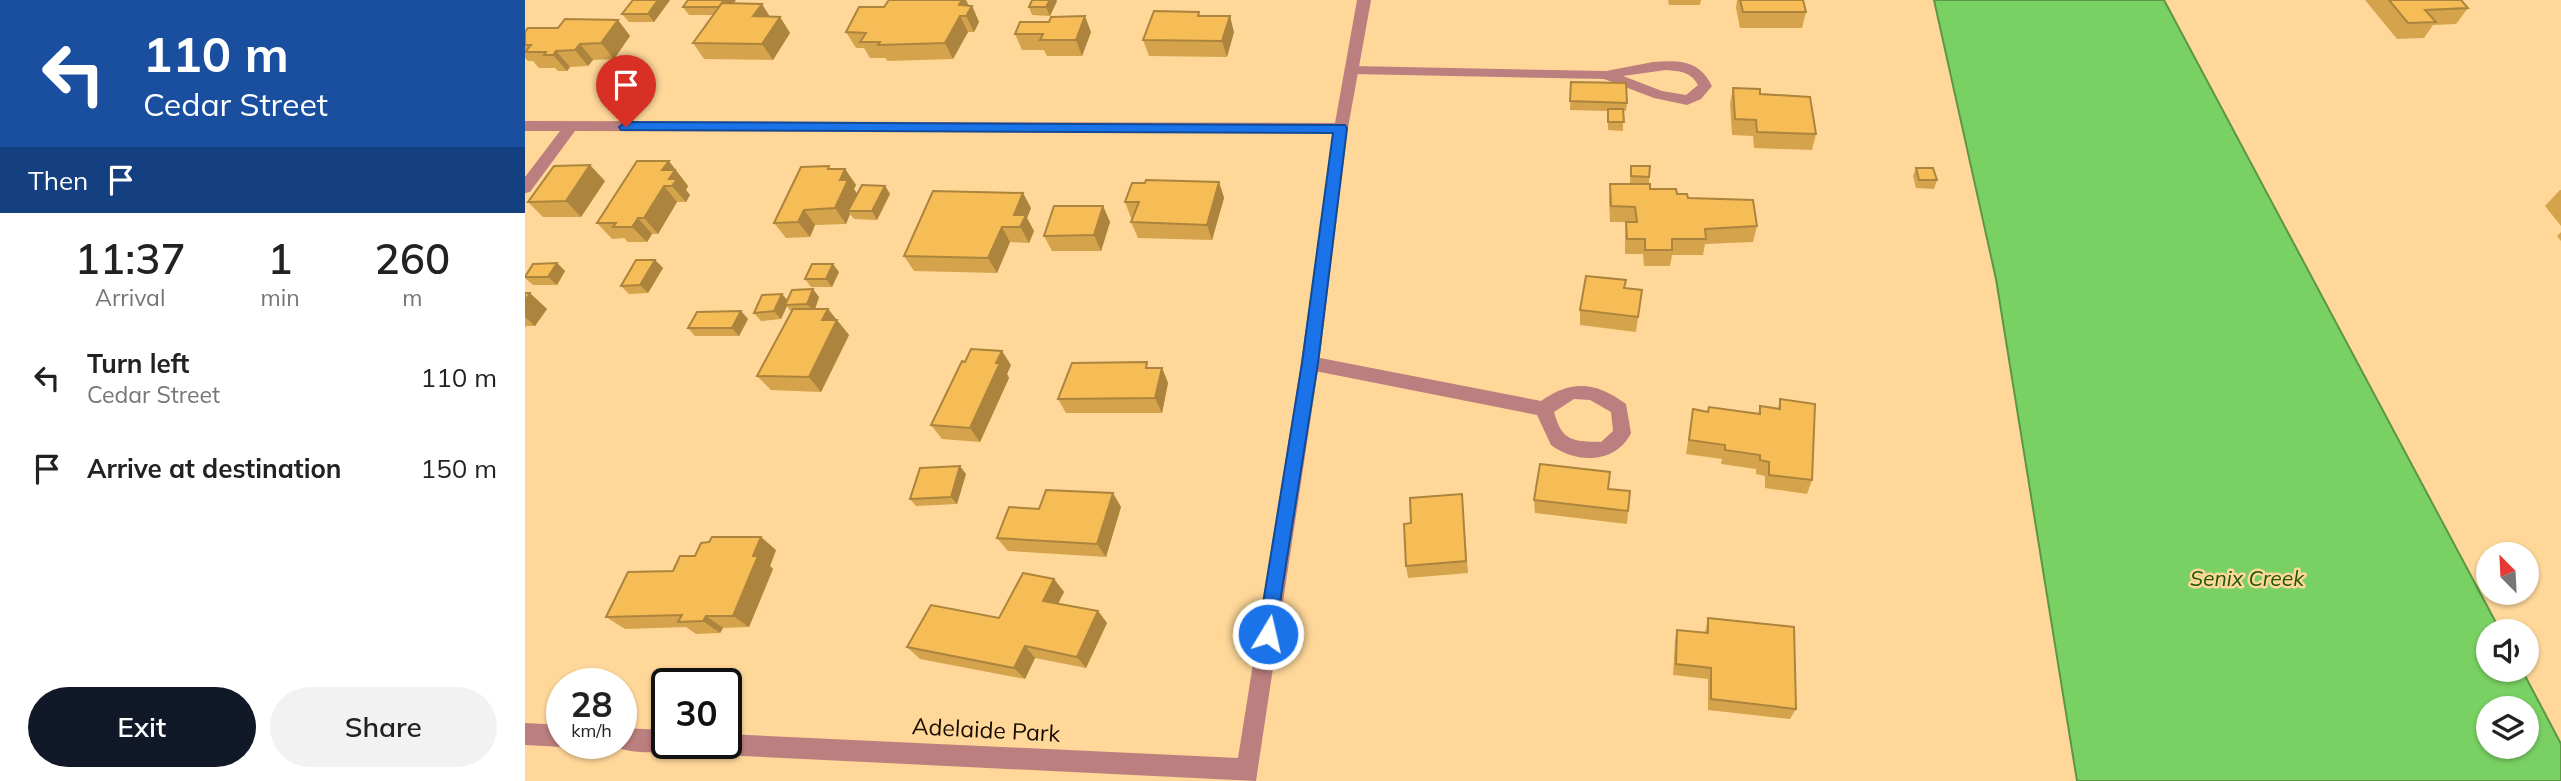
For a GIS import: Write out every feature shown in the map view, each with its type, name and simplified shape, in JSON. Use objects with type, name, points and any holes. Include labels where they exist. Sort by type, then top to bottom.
[{"type":"street","points":[[1246,775],[1310,363],[1341,128],[1363,0]]},
{"type":"street","points":[[1353,70],[1606,75],[1665,66],[1683,67],[1699,74],[1705,86],[1696,96],[1687,100],[1675,99],[1659,96],[1606,75]]},
{"type":"street","points":[[525,126],[1341,128]]},
{"type":"street","points":[[525,188],[571,126]]},
{"type":"street","points":[[1310,363],[1544,409]]},
{"type":"street","points":[[525,734],[546,735]]},
{"type":"street","name":"Adelaide Park","points":[[742,745],[1246,775]]},
{"type":"water","name":"Senix Creek","points":[[1934,0],[2164,0],[2476,585],[2476,606],[2487,606],[2494,619],[2476,619],[2476,682],[2528,682],[2536,696],[2476,696],[2476,759],[2539,759],[2539,702],[2561,744],[2561,781],[2077,781],[1996,279]]},
{"type":"building","points":[[633,0],[658,0],[648,14],[622,14]]},
{"type":"building","points":[[688,0],[724,0],[719,7],[683,7]]},
{"type":"building","points":[[889,0],[962,0],[959,5],[972,6],[966,16],[960,16],[945,43],[878,45],[880,42],[860,42],[866,33],[846,32],[859,7],[884,7]]},
{"type":"building","points":[[1032,0],[1050,0],[1046,7],[1029,7]]},
{"type":"building","points":[[1740,0],[1803,0],[1806,12],[1743,12]]},
{"type":"building","points":[[2389,0],[2461,0],[2468,8],[2425,10],[2436,22],[2408,23]]},
{"type":"building","points":[[722,3],[762,4],[753,16],[780,17],[762,44],[693,43]]},
{"type":"building","points":[[1154,11],[1199,12],[1198,16],[1230,16],[1222,41],[1143,40]]},
{"type":"building","points":[[1085,16],[1076,40],[1040,40],[1043,34],[1015,34],[1020,22],[1049,22],[1051,17]]},
{"type":"building","points":[[565,19],[618,20],[601,43],[580,44],[575,50],[556,51],[553,55],[544,55],[546,52],[525,52],[531,45],[525,45],[525,32],[528,28],[558,28]]},
{"type":"building","points":[[1571,82],[1626,83],[1627,103],[1570,101]]},
{"type":"building","points":[[1733,88],[1760,89],[1760,94],[1810,97],[1816,134],[1757,132],[1756,120],[1735,119]]},
{"type":"building","points":[[1608,109],[1623,109],[1624,122],[1608,122]]},
{"type":"building","points":[[637,161],[669,161],[662,170],[675,170],[669,179],[677,179],[672,186],[664,186],[644,218],[638,218],[632,227],[613,227],[616,223],[597,223]]},
{"type":"building","points":[[590,165],[566,201],[528,202],[554,166]]},
{"type":"building","points":[[829,166],[828,169],[845,169],[840,180],[848,180],[835,208],[804,210],[798,222],[774,223],[801,167]]},
{"type":"building","points":[[1631,166],[1650,166],[1649,177],[1631,176]]},
{"type":"building","points":[[1916,168],[1933,168],[1937,180],[1919,180]]},
{"type":"building","points":[[1146,180],[1219,182],[1207,225],[1131,222],[1139,202],[1125,202],[1132,183],[1145,183]]},
{"type":"building","points":[[1610,184],[1650,184],[1650,189],[1676,189],[1677,194],[1687,194],[1688,198],[1753,200],[1757,226],[1705,229],[1706,239],[1672,239],[1672,250],[1645,250],[1645,239],[1627,239],[1626,222],[1637,222],[1635,207],[1611,206]]},
{"type":"building","points":[[862,185],[885,186],[872,211],[848,211]]},
{"type":"building","points":[[933,191],[1023,193],[1014,215],[1026,215],[1020,227],[1002,227],[988,258],[904,256]]},
{"type":"building","points":[[1054,206],[1103,206],[1094,235],[1044,236]]},
{"type":"building","points":[[636,260],[655,260],[640,285],[621,286]]},
{"type":"building","points":[[557,263],[548,277],[525,277],[533,264]]},
{"type":"building","points":[[812,264],[833,264],[826,279],[805,279]]},
{"type":"building","points":[[1586,276],[1626,280],[1624,288],[1642,290],[1638,317],[1580,310]]},
{"type":"building","points":[[813,289],[807,304],[785,305],[792,290]]},
{"type":"building","points":[[782,294],[774,311],[754,313],[762,295]]},
{"type":"building","points":[[793,309],[828,309],[822,320],[837,320],[809,377],[757,376]]},
{"type":"building","points":[[741,311],[732,328],[688,328],[697,312]]},
{"type":"building","points":[[971,349],[1002,351],[996,363],[1000,363],[970,428],[931,425],[962,361],[965,362]]},
{"type":"building","points":[[1147,362],[1146,368],[1162,368],[1155,398],[1058,399],[1072,363]]},
{"type":"building","points":[[1780,399],[1815,404],[1812,480],[1769,475],[1769,462],[1760,460],[1760,455],[1725,450],[1725,445],[1689,440],[1693,409],[1708,412],[1709,407],[1760,414],[1760,406],[1780,409]]},
{"type":"building","points":[[1540,464],[1610,472],[1608,489],[1630,491],[1628,511],[1534,500]]},
{"type":"building","points":[[960,466],[951,497],[910,499],[920,468]]},
{"type":"building","points":[[1046,490],[1113,493],[1097,544],[997,538],[1009,507],[1039,509]]},
{"type":"building","points":[[1462,494],[1466,561],[1406,566],[1404,524],[1411,523],[1410,498]]},
{"type":"building","points":[[712,537],[761,537],[753,556],[758,556],[733,616],[706,616],[703,621],[678,622],[682,615],[606,617],[628,572],[673,571],[680,556],[695,556],[701,543],[709,542]]},
{"type":"building","points":[[1023,573],[1054,579],[1043,601],[1098,611],[1077,657],[1025,646],[1014,668],[907,647],[931,605],[999,618]]},
{"type":"building","points":[[1708,618],[1794,627],[1796,709],[1711,699],[1711,668],[1676,664],[1677,630],[1708,633]]},
{"type":"route","points":[[626,127],[1341,128],[1310,363],[1268,634]]}]
